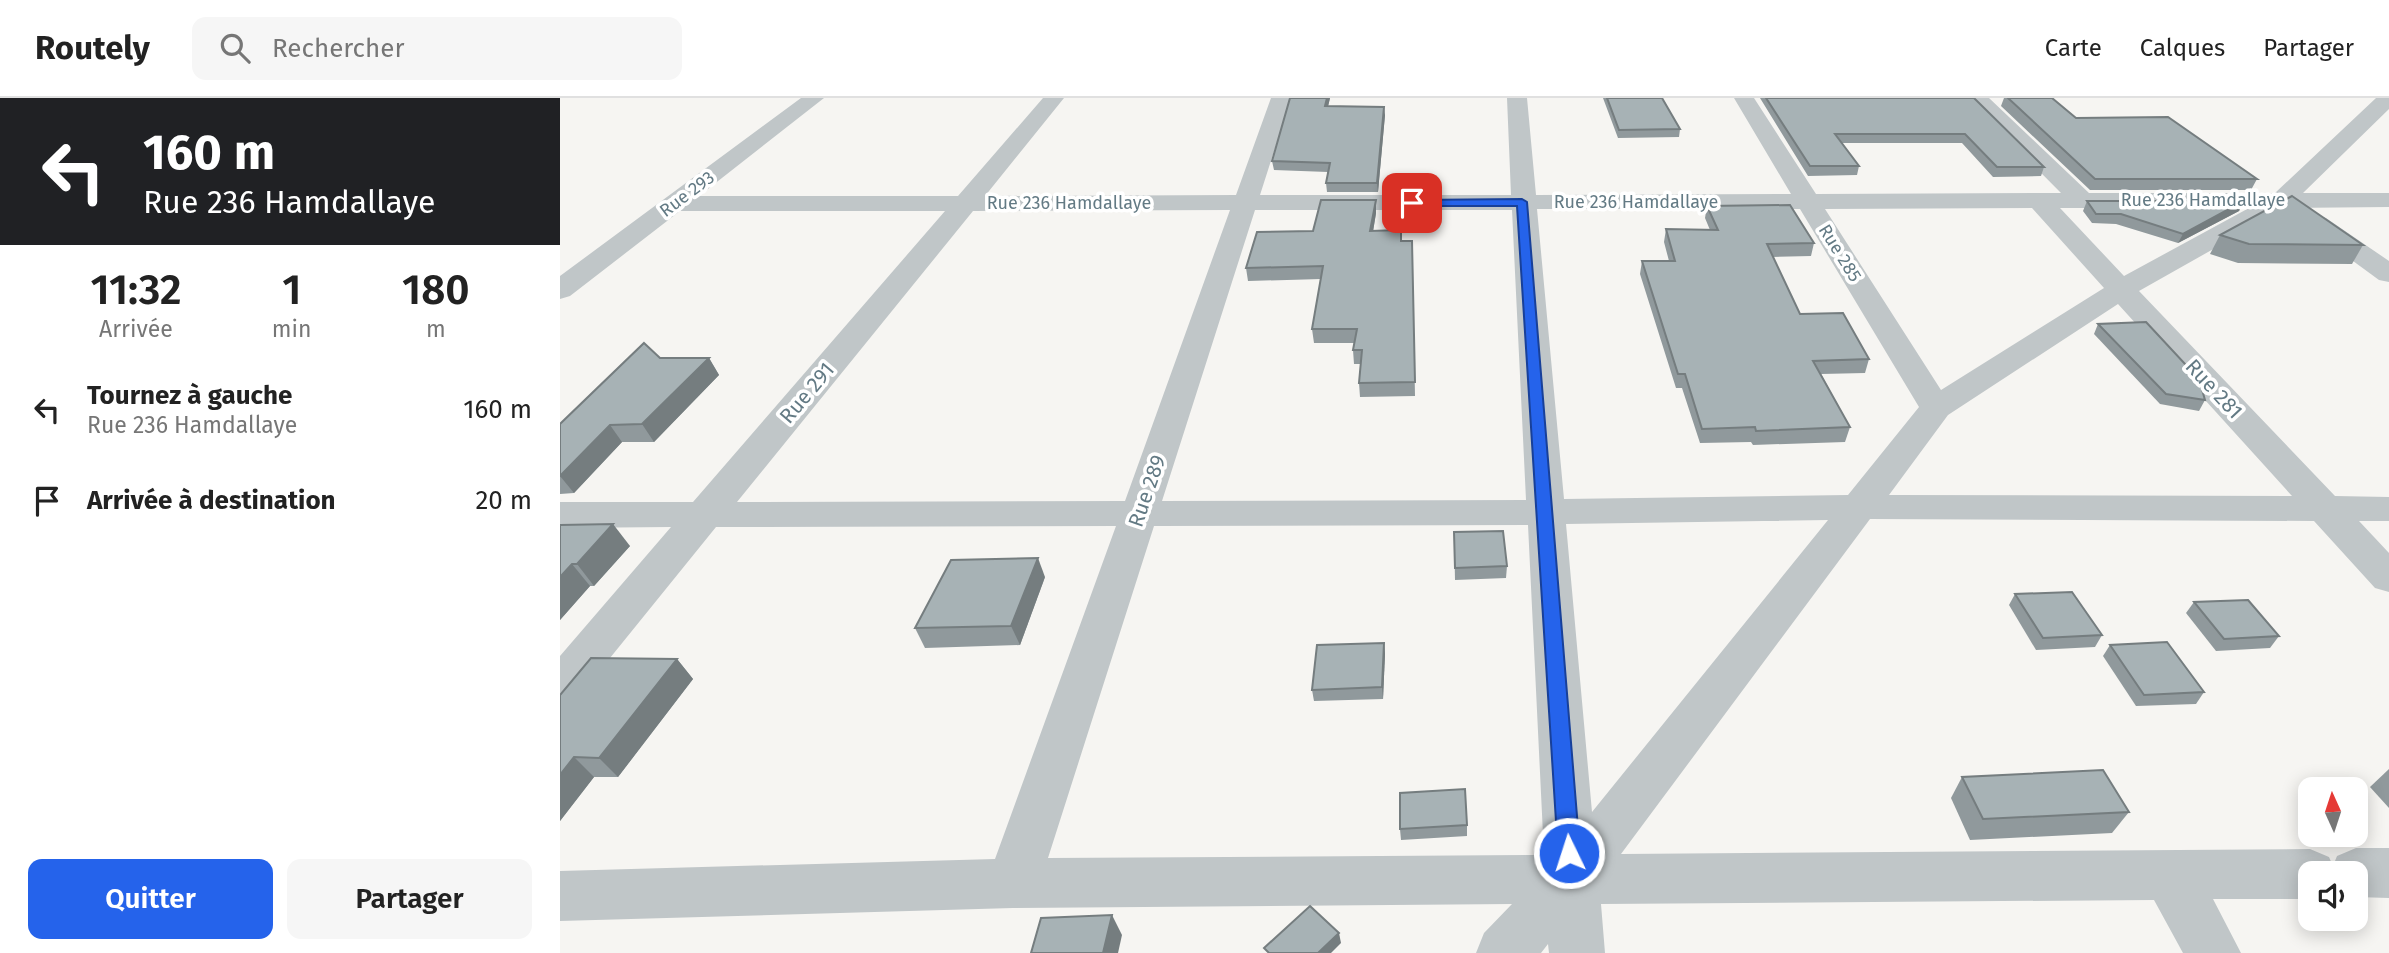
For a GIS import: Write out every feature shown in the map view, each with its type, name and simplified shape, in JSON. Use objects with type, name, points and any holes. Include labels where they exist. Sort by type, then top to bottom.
[{"type":"street","name":"Rue 293","points":[[560,290],[814,98]]},
{"type":"street","name":"Rue 291","points":[[560,687],[1054,98]]},
{"type":"street","name":"Rue 289","points":[[1013,883],[1281,98]]},
{"type":"street","points":[[1517,98],[1522,202],[1577,953]]},
{"type":"street","name":"Rue 285","points":[[1744,98],[1936,408]]},
{"type":"street","points":[[1977,98],[2083,201]]},
{"type":"street","points":[[1503,953],[1571,879],[1936,408],[2120,289],[2283,200],[2384,109]]},
{"type":"street","points":[[2283,200],[2389,274]]},
{"type":"street","name":"Rue 236 Hamdallaye","points":[[673,204],[2389,200]]},
{"type":"street","name":"Rue 281","points":[[2039,201],[2389,578]]},
{"type":"street","points":[[560,515],[1545,512],[1857,507],[2389,509]]},
{"type":"street","points":[[2368,873],[2389,873]]},
{"type":"street","points":[[560,896],[1013,883],[2298,874]]},
{"type":"street","points":[[2169,875],[2213,953]]},
{"type":"building","points":[[1290,98],[1327,98],[1325,106],[1384,107],[1377,183],[1326,183],[1330,163],[1272,161]]},
{"type":"building","points":[[1607,98],[1662,98],[1680,129],[1619,130]]},
{"type":"building","points":[[1766,98],[1974,98],[2044,167],[1997,167],[1965,134],[1835,134],[1859,166],[1810,166]]},
{"type":"building","points":[[2008,98],[2052,98],[2076,118],[2168,117],[2257,179],[2095,179]]},
{"type":"building","points":[[2292,196],[2363,245],[2249,244],[2220,235]]},
{"type":"building","points":[[1321,200],[1376,200],[1370,231],[1401,230],[1401,241],[1412,241],[1415,382],[1359,383],[1362,350],[1353,350],[1357,329],[1312,329],[1323,266],[1246,268],[1257,232],[1313,231]]},
{"type":"building","points":[[2087,201],[2244,201],[2183,234],[2121,214],[2096,214]]},
{"type":"building","points":[[1790,205],[1814,243],[1767,244],[1800,314],[1843,313],[1869,359],[1813,361],[1850,427],[1756,431],[1755,427],[1702,429],[1685,374],[1678,374],[1642,261],[1675,261],[1666,229],[1718,230],[1707,206]]},
{"type":"building","points":[[2146,322],[2199,379],[2205,400],[2166,394],[2098,324]]},
{"type":"building","points":[[644,343],[660,358],[709,358],[642,424],[610,425],[560,476],[560,424]]},
{"type":"building","points":[[613,524],[577,564],[572,564],[560,577],[560,525]]},
{"type":"building","points":[[1503,531],[1507,566],[1455,568],[1454,532]]},
{"type":"building","points":[[1038,558],[1011,626],[915,628],[951,560]]},
{"type":"building","points":[[2072,592],[2102,635],[2043,638],[2015,594]]},
{"type":"building","points":[[2248,600],[2279,636],[2224,639],[2194,602]]},
{"type":"building","points":[[2167,642],[2204,692],[2144,695],[2110,645]]},
{"type":"building","points":[[1384,643],[1382,687],[1312,690],[1317,645]]},
{"type":"building","points":[[591,658],[677,659],[599,758],[574,757],[560,775],[560,695]]},
{"type":"building","points":[[2103,770],[2129,812],[1983,819],[1962,777]]},
{"type":"building","points":[[1465,789],[1467,825],[1400,829],[1400,793]]},
{"type":"building","points":[[1310,906],[1339,933],[1318,953],[1269,953],[1264,948]]},
{"type":"building","points":[[1112,915],[1103,953],[1031,953],[1041,918]]},
{"type":"route","points":[[1412,203],[1522,202],[1569,853]]}]
